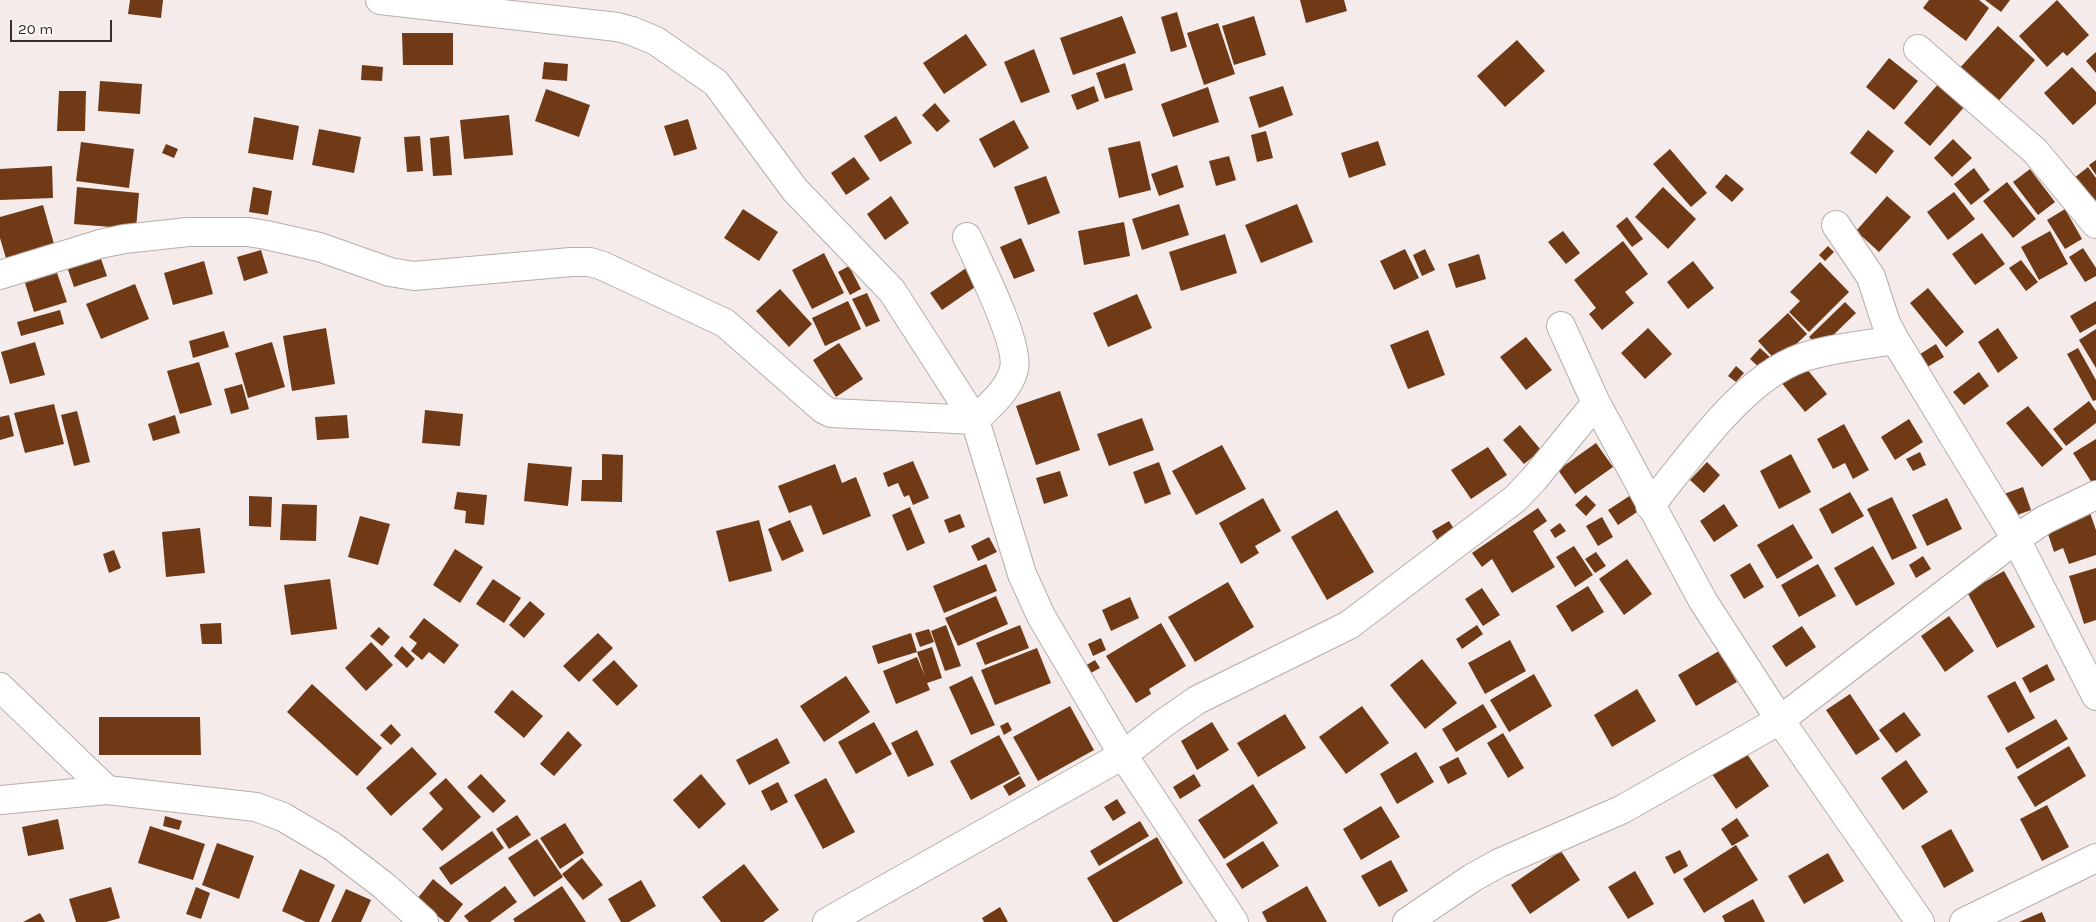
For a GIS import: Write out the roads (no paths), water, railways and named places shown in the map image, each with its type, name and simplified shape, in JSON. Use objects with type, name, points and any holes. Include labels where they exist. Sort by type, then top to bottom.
[{"type":"street","points":[[380,0],[617,27],[656,41],[716,83],[795,190],[892,291],[975,420],[1022,574],[1032,597],[1100,719],[1234,922]]},
{"type":"street","points":[[1918,49],[2034,151],[2096,224]]},
{"type":"street","points":[[1836,225],[1871,277],[1886,323],[1895,340],[2087,654],[2096,696]]},
{"type":"street","points":[[0,275],[100,244],[124,239],[188,232],[248,232],[266,235],[319,247],[390,272],[414,276],[571,262],[590,262],[603,266],[725,323],[823,409],[831,413],[975,420],[1000,395],[1008,384],[1014,370],[1015,357],[1011,337],[967,237]]},
{"type":"street","points":[[1561,326],[1596,403],[1703,601],[1780,720],[1920,922]]},
{"type":"street","points":[[1650,506],[1712,429],[1765,377],[1801,358],[1895,340]]},
{"type":"street","points":[[828,922],[1123,755],[1197,700],[1349,626],[1515,499],[1534,479],[1596,403]]},
{"type":"street","points":[[1407,922],[1472,878],[1492,867],[1621,810],[1780,720],[2016,539],[2044,520],[2096,495]]},
{"type":"street","points":[[0,686],[107,790]]},
{"type":"street","points":[[0,800],[107,790],[256,807],[283,817],[332,846],[383,885],[424,922]]},
{"type":"street","points":[[1964,922],[2096,858]]}]
